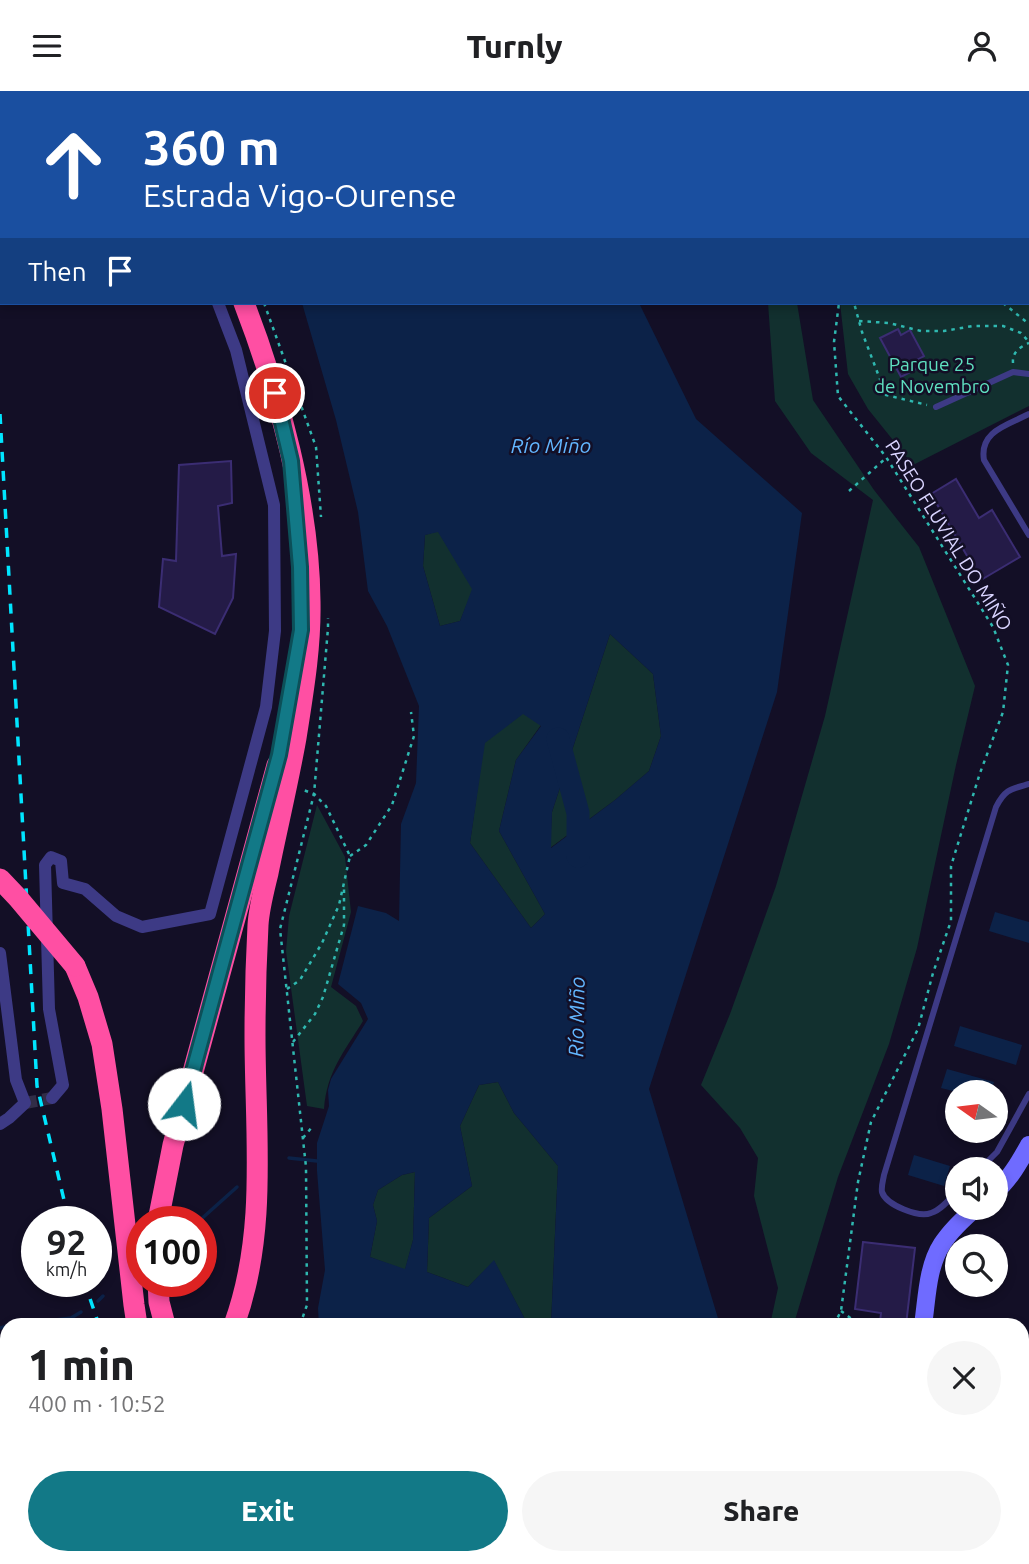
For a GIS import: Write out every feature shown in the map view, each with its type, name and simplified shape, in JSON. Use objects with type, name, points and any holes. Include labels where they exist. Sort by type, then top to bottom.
[{"type":"highway","points":[[237,1318],[251,1262],[256,1220],[258,1149],[255,1036],[258,921],[295,740],[308,646],[310,602],[305,529],[291,461],[275,393],[245,305]]},
{"type":"highway","points":[[161,1206],[173,1145],[279,755],[290,697],[301,630],[300,567],[291,461]]},
{"type":"highway","points":[[0,879],[75,966],[88,997],[102,1044],[112,1109],[136,1318]]},
{"type":"highway","points":[[159,1297],[163,1318]]},
{"type":"main road","points":[[1008,1177],[1029,1145]]},
{"type":"main road","points":[[924,1318],[931,1272],[941,1245],[962,1220]]},
{"type":"street","points":[[52,1098],[63,1085],[50,1009],[45,865],[51,857],[61,861],[63,883],[85,889],[116,916],[142,927],[210,914],[266,707],[275,631],[274,505],[236,350],[219,305]]},
{"type":"street","points":[[0,953],[16,1080],[25,1103],[0,1123]]},
{"type":"lane","points":[[936,407],[1013,372],[1029,374]]},
{"type":"lane","points":[[1029,414],[992,433],[982,450],[984,460],[1029,535]]},
{"type":"lane","points":[[945,1202],[933,1213],[922,1215],[891,1204],[881,1188],[996,807],[1003,794],[1029,784]]},
{"type":"lane","points":[[992,1157],[1029,1094]]},
{"type":"path","name":"PASEO FLUVIAL DO MIÑO","points":[[838,1318],[841,1311],[858,1182],[871,1122],[918,1030],[933,973],[951,921],[951,866],[980,773],[1003,712],[1008,666],[993,627],[887,457],[838,396],[834,342],[840,305]]},
{"type":"path","points":[[855,305],[886,395],[936,407]]},
{"type":"path","points":[[1005,305],[1029,324]]},
{"type":"path","points":[[859,321],[888,323],[921,331],[1003,326],[1021,333],[1029,342],[1019,347],[1013,358],[1013,372]]},
{"type":"path","points":[[849,491],[887,457]]},
{"type":"path","points":[[350,856],[366,845],[392,805],[414,736],[411,712]]},
{"type":"path","points":[[287,989],[300,981],[322,943],[339,905],[350,856],[326,806],[314,794],[297,788]]},
{"type":"path","points":[[293,1042],[315,1014],[323,997],[344,925],[344,879]]},
{"type":"path","points":[[303,1138],[312,1127]]},
{"type":"path","points":[[302,1318],[307,1305],[304,1148]]},
{"type":"path","points":[[841,1311],[850,1318]]},
{"type":"green space","points":[[768,305],[797,305],[813,400],[874,490],[919,547],[975,686],[917,948],[889,1044],[838,1177],[796,1318],[772,1318],[778,1288],[754,1196],[758,1158],[740,1128],[701,1085],[776,886],[825,716],[873,500],[811,453],[775,401]]},
{"type":"green space","name":"Parque 25 de Novembro","points":[[840,305],[1029,305],[1029,406],[913,465],[868,409],[848,374]]},
{"type":"green space","points":[[438,531],[473,589],[460,621],[440,626],[423,566],[425,535]]},
{"type":"green space","points":[[610,634],[653,674],[661,736],[649,771],[550,848],[552,812]]},
{"type":"green space","points":[[523,713],[541,725],[516,760],[499,831],[545,914],[531,928],[470,843],[484,743]]},
{"type":"green space","points":[[317,805],[345,857],[351,912],[331,987],[356,1006],[363,1021],[333,1073],[324,1109],[307,1106],[286,951],[289,916]]},
{"type":"green space","points":[[498,1082],[514,1113],[558,1166],[551,1318],[524,1318],[494,1261],[468,1287],[427,1272],[429,1218],[472,1186],[460,1126],[479,1085]]},
{"type":"green space","points":[[415,1172],[413,1240],[405,1270],[370,1257],[377,1221],[373,1205],[378,1190],[402,1175]]},
{"type":"water","name":"Río Miño","points":[[303,305],[640,305],[696,419],[802,513],[777,692],[649,1089],[718,1318],[551,1318],[558,1166],[514,1113],[498,1082],[479,1085],[460,1126],[472,1186],[429,1218],[427,1272],[468,1287],[494,1260],[524,1318],[319,1318],[325,1270],[317,1143],[329,1106],[328,1090],[331,1079],[368,1019],[361,1003],[338,984],[358,906],[386,913],[399,921],[401,824],[416,783],[419,706],[387,626],[368,591],[358,512],[336,420]],"holes":[[[438,532],[472,589],[460,621],[440,626],[423,566],[425,535]],[[610,634],[653,674],[661,736],[649,771],[551,848],[552,812]],[[523,714],[541,726],[516,760],[499,831],[545,914],[531,928],[470,843],[485,743]],[[415,1172],[413,1240],[405,1269],[370,1257],[377,1221],[373,1205],[378,1190],[402,1175]]]},
{"type":"water","points":[[995,912],[1029,922],[1029,943],[989,931]]},
{"type":"water","points":[[960,1026],[1022,1045],[1016,1065],[954,1046]]},
{"type":"water","points":[[947,1069],[987,1080],[945,1080],[945,1089],[941,1088]]},
{"type":"water","points":[[914,1155],[945,1164],[944,1186],[908,1175]]},
{"type":"building","points":[[898,329],[901,335],[910,330],[924,356],[917,360],[920,367],[901,377],[880,338]]},
{"type":"building","points":[[231,461],[232,503],[218,506],[222,556],[236,554],[233,598],[215,634],[159,607],[163,559],[176,561],[179,465]]},
{"type":"building","points":[[956,479],[979,518],[992,510],[1020,557],[981,580],[931,494]]},
{"type":"building","points":[[863,1242],[915,1248],[907,1318],[880,1318],[881,1313],[855,1309]]},
{"type":"waterway","name":"Río Miño","points":[[558,739],[578,813],[578,856]]},
{"type":"waterway","points":[[289,1158],[317,1161]]},
{"type":"waterway","points":[[216,1206],[237,1187]]},
{"type":"waterway","points":[[98,1301],[102,1297]]},
{"type":"waterway","points":[[71,1318],[81,1312]]},
{"type":"tunnel","points":[[25,1103],[52,1098]]},
{"type":"railway","points":[[0,414],[37,1086],[65,1206]]},
{"type":"railway","points":[[89,1297],[97,1318]]},
{"type":"route","points":[[184,1104],[279,755],[301,630],[300,567],[291,461],[275,393]]}]
